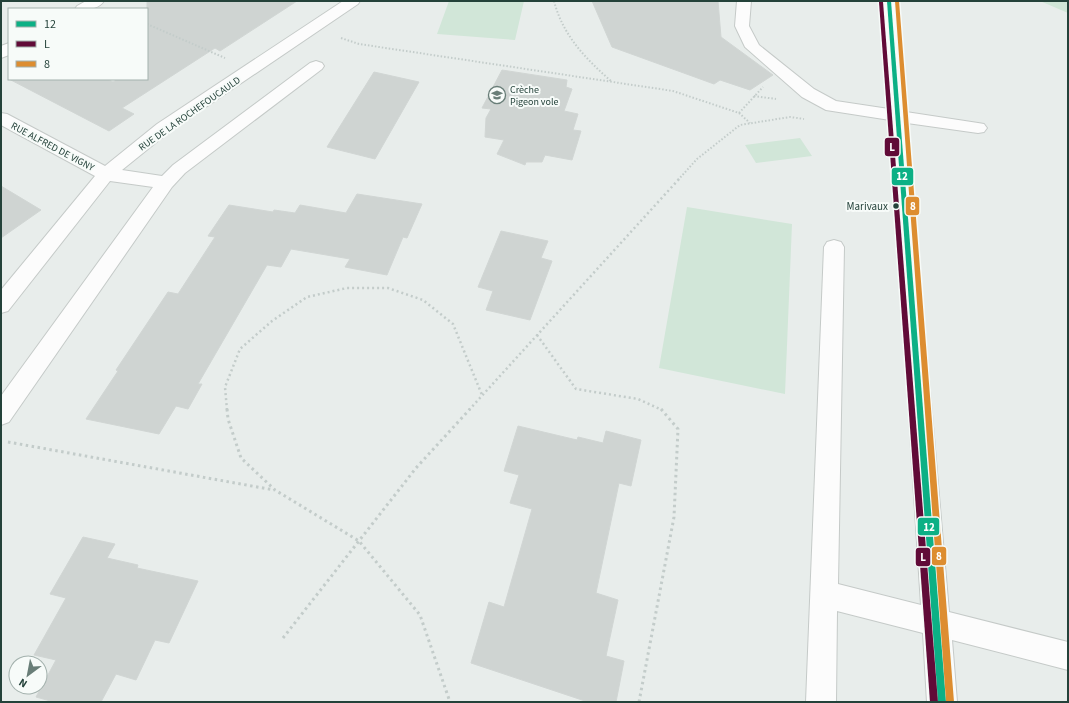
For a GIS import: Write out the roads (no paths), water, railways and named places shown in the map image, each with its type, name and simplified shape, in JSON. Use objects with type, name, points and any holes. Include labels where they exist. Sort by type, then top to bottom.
[{"type":"street","points":[[84,8],[97,1]]},
{"type":"street","points":[[744,1],[742,26],[753,47],[808,93],[832,106],[978,128]]},
{"type":"street","points":[[890,1],[942,702]]},
{"type":"street","name":"RUE DE LA ROCHEFOUCAULD","points":[[1,305],[106,174],[163,128],[316,26],[349,2]]},
{"type":"street","points":[[1,415],[166,183],[179,169],[316,66]]},
{"type":"street","name":"RUE ALFRED DE VIGNY","points":[[1,118],[106,174],[166,183]]},
{"type":"street","points":[[821,702],[834,247]]},
{"type":"street","points":[[825,594],[1068,656]]},
{"type":"place","name":"Crèche Pigeon vole","points":[[497,95]]},
{"type":"place","name":"Marivaux","points":[[896,206]]}]
